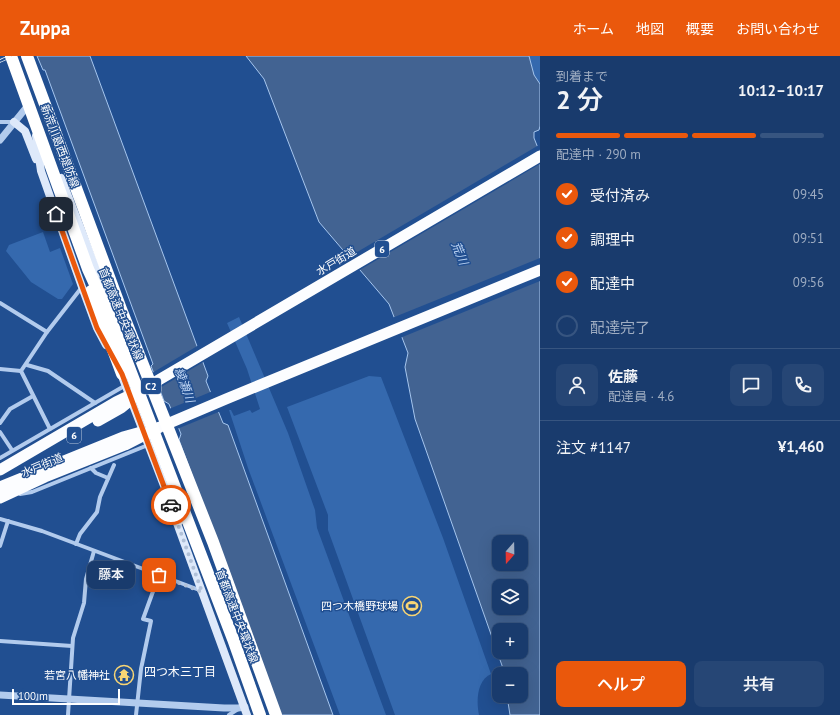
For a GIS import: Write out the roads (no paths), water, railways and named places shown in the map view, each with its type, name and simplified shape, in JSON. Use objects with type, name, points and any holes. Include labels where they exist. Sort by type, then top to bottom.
[{"type":"highway","points":[[3,56],[124,380]]},
{"type":"highway","name":"首都高速中央環状線","points":[[10,56],[88,268],[109,315],[233,639],[260,715]]},
{"type":"highway","points":[[19,56],[95,259],[100,278]]},
{"type":"highway","name":"首都高速中央環状線","points":[[27,56],[124,316],[213,542],[276,715]]},
{"type":"highway","name":"水戸街道","points":[[0,470],[116,402],[145,388],[221,344],[540,156]]},
{"type":"highway","name":"水戸街道","points":[[0,486],[44,473],[125,445],[160,427],[247,390],[540,270]]},
{"type":"highway","name":"水戸街道","points":[[0,478],[121,408],[145,388]]},
{"type":"highway","name":"水戸街道","points":[[0,499],[44,473]]},
{"type":"highway","points":[[181,487],[202,527],[268,715]]},
{"type":"highway","points":[[167,494],[182,526],[202,578],[245,710]]},
{"type":"main road","name":"新荒川葛西堤防線","points":[[14,56],[212,569],[263,715]]},
{"type":"main road","name":"新荒川葛西堤防線","points":[[31,101],[41,171]]},
{"type":"main road","name":"新荒川葛西堤防線","points":[[14,122],[25,130],[97,328],[124,380],[247,715]]},
{"type":"street","points":[[0,140],[31,101]]},
{"type":"street","points":[[0,122],[14,122]]},
{"type":"street","points":[[21,371],[27,365],[47,332],[82,287]]},
{"type":"street","points":[[0,303],[47,332]]},
{"type":"street","points":[[27,365],[48,371],[95,403]]},
{"type":"street","points":[[0,369],[21,371]]},
{"type":"street","points":[[21,371],[50,430]]},
{"type":"street","points":[[0,458],[95,403],[124,380]]},
{"type":"street","points":[[0,423],[10,409],[33,396]]},
{"type":"street","points":[[0,432],[12,450]]},
{"type":"street","points":[[0,499],[32,492],[148,444]]},
{"type":"street","points":[[76,544],[80,534],[97,512],[114,464]]},
{"type":"street","points":[[91,468],[96,473],[108,478]]},
{"type":"street","points":[[0,519],[76,544],[202,592]]},
{"type":"street","points":[[0,546],[8,521]]},
{"type":"street","points":[[68,715],[72,646],[84,603],[86,579],[94,551]]},
{"type":"street","points":[[136,715],[136,703],[146,641],[151,621],[143,619],[159,575]]},
{"type":"street","points":[[0,641],[72,646]]},
{"type":"street","points":[[0,695],[245,710]]},
{"type":"street","points":[[229,715],[245,710]]},
{"type":"water","name":"綾瀬川","points":[[37,56],[90,56],[208,376],[206,381],[223,423],[228,425],[333,715],[281,715],[179,440],[181,434],[169,404],[164,401],[151,366],[153,364],[45,70],[43,70]]},
{"type":"water","name":"荒川","points":[[246,56],[529,56],[534,75],[540,84],[540,126],[539,130],[534,132],[534,138],[540,153],[540,715],[510,715],[508,703],[528,703],[528,667],[503,667],[500,659],[528,659],[528,623],[492,623],[492,637],[415,419],[405,367],[408,353],[389,304],[319,222],[264,79]]},
{"type":"railway","points":[[0,61],[11,56]]},
{"type":"place","name":"藤本","points":[[159,575]]},
{"type":"place","name":"四つ木橋野球場","points":[[412,606]]},
{"type":"place","name":"若宮八幡神社","points":[[124,675]]},
{"type":"district","name":"四つ木三丁目","points":[[180,671]]}]
